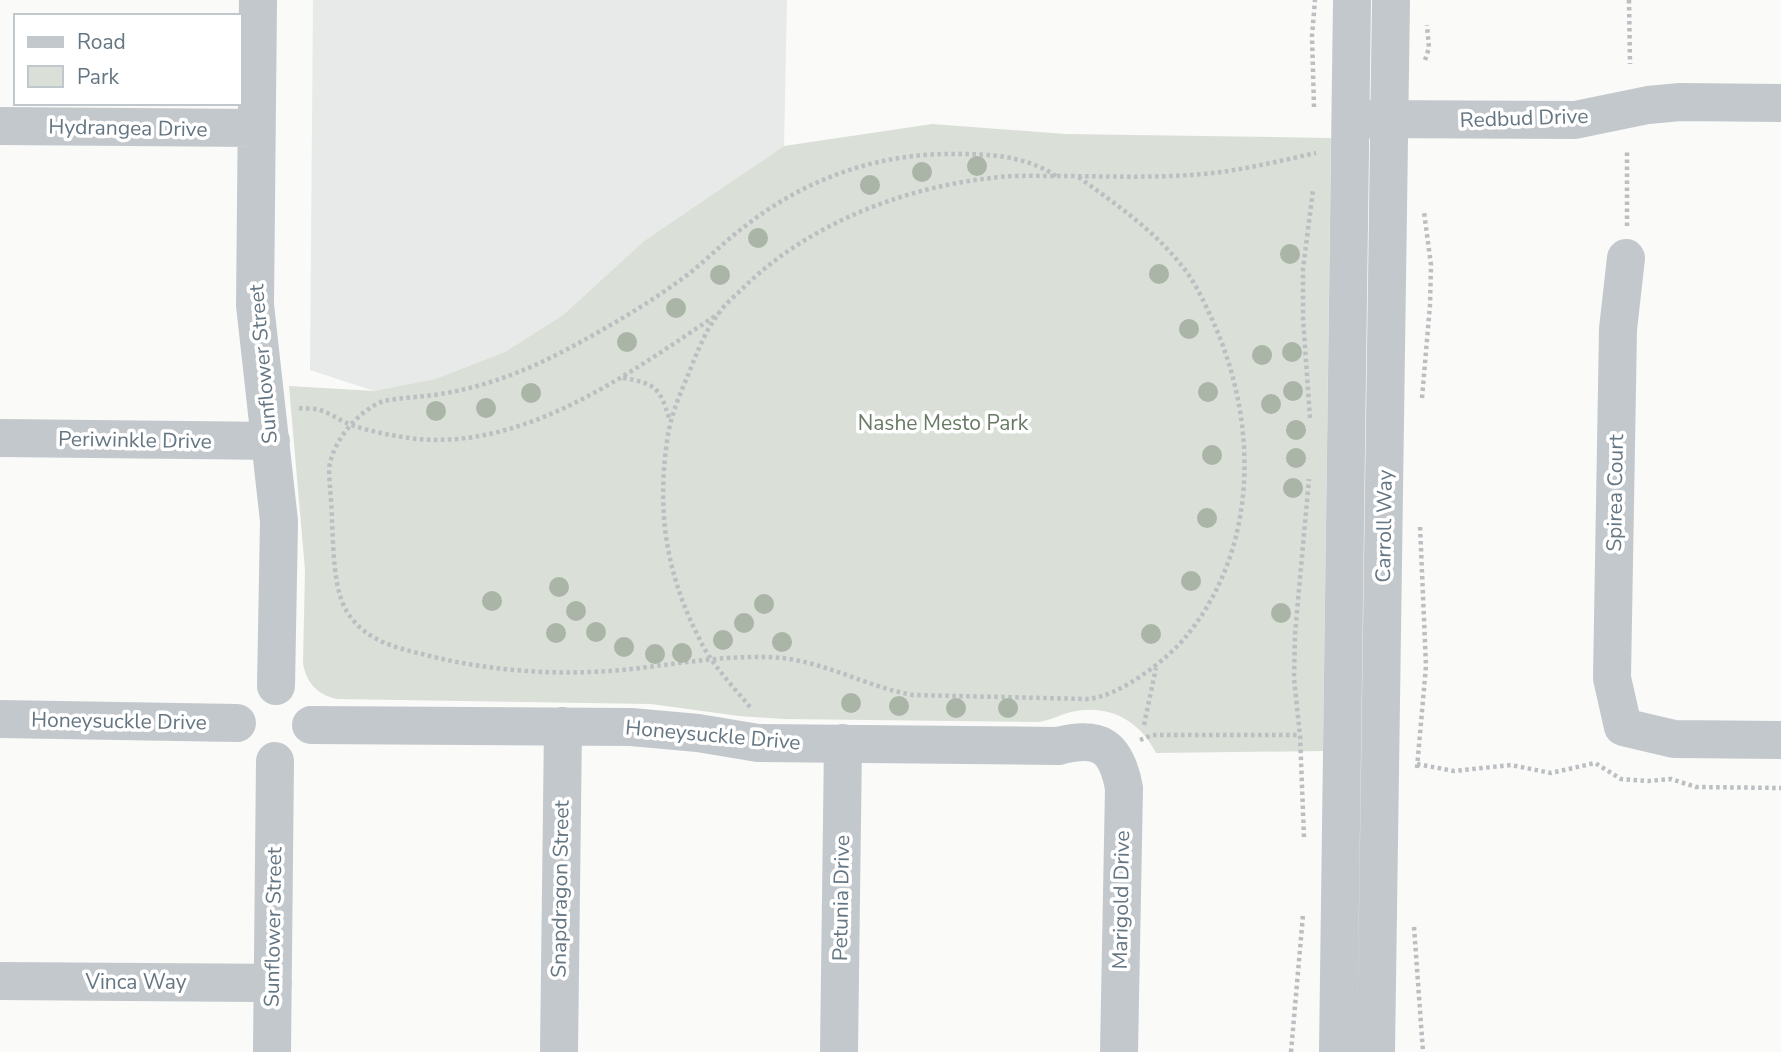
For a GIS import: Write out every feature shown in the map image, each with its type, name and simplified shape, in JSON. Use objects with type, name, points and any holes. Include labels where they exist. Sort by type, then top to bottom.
[{"type":"street","name":"Sunflower Street","points":[[258,0],[255,306],[262,389],[271,441],[279,521],[276,687]]},
{"type":"street","name":"Carroll Way","points":[[1338,1052],[1332,117],[1352,0]]},
{"type":"street","name":"Carroll Way","points":[[1376,1052],[1391,0]]},
{"type":"street","name":"Redbud Drive","points":[[1332,117],[1575,120],[1648,105],[1679,102],[1781,103]]},
{"type":"street","name":"Hydrangea Drive","points":[[0,126],[256,128]]},
{"type":"street","name":"Spirea Court","points":[[1626,258],[1618,329],[1612,678],[1623,727],[1674,739],[1781,740]]},
{"type":"street","name":"Periwinkle Drive","points":[[0,438],[271,441]]},
{"type":"street","points":[[276,687],[293,691],[302,698],[309,708],[311,724],[307,743],[299,752],[275,761],[262,759],[251,753],[242,743],[237,723],[241,706],[249,696],[259,689],[276,687]]},
{"type":"street","name":"Honeysuckle Drive","points":[[0,719],[237,723]]},
{"type":"street","name":"Honeysuckle Drive","points":[[311,724],[631,727],[698,733],[758,743],[1058,746],[1074,742],[1096,742],[1111,752]]},
{"type":"street","name":"Snapdragon Street","points":[[559,1052],[563,726]]},
{"type":"street","name":"Petunia Drive","points":[[839,1052],[844,743]]},
{"type":"street","name":"Marigold Drive","points":[[1111,752],[1121,768],[1124,788],[1119,1052]]},
{"type":"street","name":"Sunflower Street","points":[[272,1052],[275,761]]},
{"type":"street","name":"Vinca Way","points":[[0,981],[273,983]]},
{"type":"path","points":[[1315,0],[1312,36],[1332,117]]},
{"type":"path","points":[[1629,0],[1630,64]]},
{"type":"path","points":[[1315,141],[1315,167]]},
{"type":"path","points":[[1626,258],[1627,150]]},
{"type":"path","points":[[299,408],[320,410],[351,425],[405,437],[444,440],[524,424],[623,378],[718,313],[754,278],[793,246],[876,206],[927,190],[991,178],[1191,175],[1244,169],[1316,153]]},
{"type":"path","points":[[1056,176],[1042,167],[987,154],[885,160],[834,175],[788,195],[742,228],[677,282],[576,345],[522,372],[469,388],[372,405],[344,433],[329,464],[336,573],[346,610],[379,642],[448,661],[511,671],[618,670],[712,659],[784,658],[840,671],[898,692],[933,697],[1096,698],[1156,667],[1183,641],[1202,617],[1229,560],[1238,528],[1244,489],[1244,429],[1239,396],[1225,349],[1198,291],[1184,268],[1159,240],[1077,176]]},
{"type":"path","points":[[1310,421],[1303,318],[1303,269],[1314,181]]},
{"type":"path","points":[[1420,411],[1431,265],[1423,200]]},
{"type":"path","points":[[718,313],[696,356],[670,419],[662,490],[664,537],[674,576],[699,639],[755,713]]},
{"type":"path","points":[[623,378],[651,386],[662,394],[670,419]]},
{"type":"path","points":[[1305,841],[1300,736],[1294,679],[1295,634],[1310,473]]},
{"type":"path","points":[[1416,778],[1426,666],[1420,518]]},
{"type":"path","points":[[1144,725],[1156,667]]},
{"type":"path","points":[[1111,752],[1152,735],[1300,736]]},
{"type":"path","points":[[1417,764],[1454,771],[1511,765],[1551,774],[1595,762],[1621,779],[1648,782],[1671,779],[1696,787],[1781,788]]},
{"type":"path","points":[[1291,1052],[1304,907]]},
{"type":"path","points":[[1413,915],[1423,1052]]},
{"type":"shaded area","points":[[313,0],[787,0],[784,146],[644,241],[563,315],[505,352],[435,379],[374,391],[310,370]]},
{"type":"green space","name":"Nashe Mesto Park","points":[[932,124],[1065,134],[1331,138],[1323,751],[1156,753],[1142,733],[1124,718],[1113,713],[1089,710],[1071,712],[1039,722],[784,719],[651,704],[337,699],[314,687],[303,663],[305,570],[289,386],[374,391],[435,379],[505,352],[563,315],[644,241],[784,146]]}]
